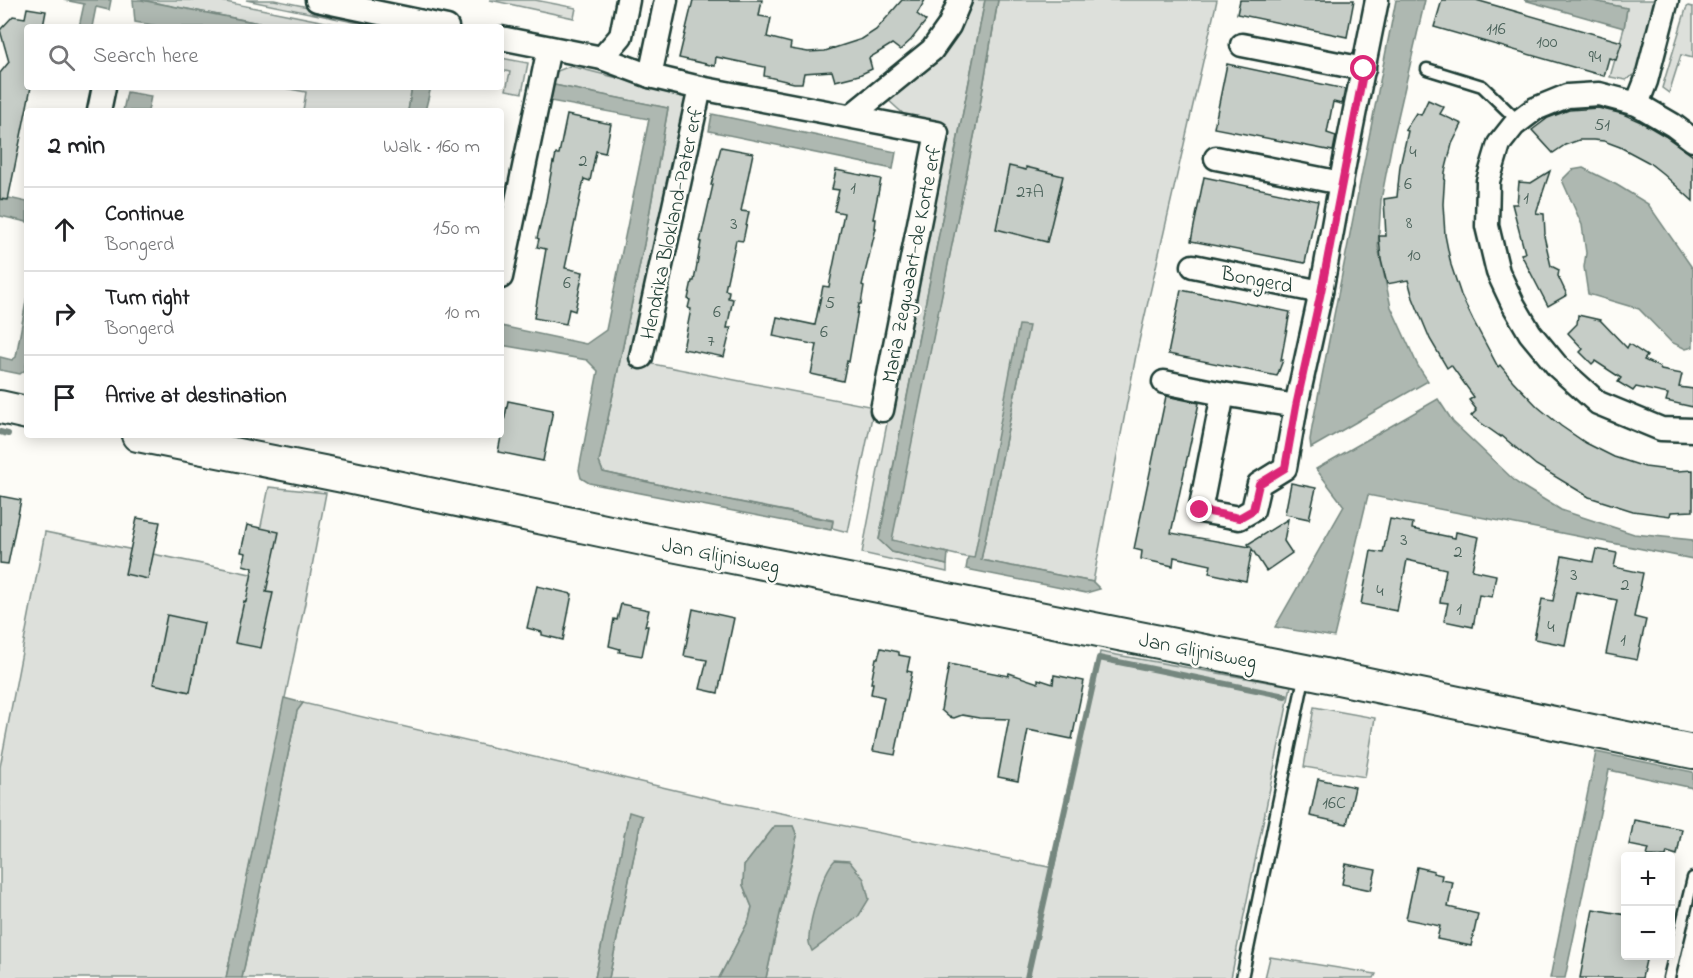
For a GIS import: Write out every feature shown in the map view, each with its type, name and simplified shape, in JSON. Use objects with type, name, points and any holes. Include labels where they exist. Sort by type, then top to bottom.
[{"type":"street","points":[[317,0],[433,24]]},
{"type":"street","points":[[602,58],[621,36],[628,0]]},
{"type":"street","points":[[650,75],[666,0]]},
{"type":"street","points":[[504,39],[602,58],[650,75],[700,88],[851,116],[932,50],[949,26],[960,0]]},
{"type":"street","name":"Bongerd","points":[[1223,394],[1200,510],[1239,518],[1253,510],[1259,484],[1285,468],[1377,0]]},
{"type":"street","points":[[1637,104],[1646,81],[1667,0]]},
{"type":"street","points":[[1242,45],[1364,69]]},
{"type":"street","points":[[504,263],[549,48]]},
{"type":"street","name":"Hendrika Blokland-Pater erf","points":[[642,357],[700,88]]},
{"type":"street","points":[[100,108],[103,90]]},
{"type":"street","points":[[1693,140],[1673,125],[1637,104],[1599,94],[1567,96],[1535,109],[1518,121],[1499,144],[1488,181],[1487,226],[1498,272],[1513,304],[1530,333],[1558,367],[1598,403],[1661,429],[1693,430]]},
{"type":"street","name":"Maria Zegwaart-de Korte erf","points":[[851,116],[937,133],[882,410]]},
{"type":"street","points":[[1216,158],[1341,183]]},
{"type":"street","name":"Bongerd","points":[[1192,266],[1321,292]]},
{"type":"street","points":[[1164,382],[1296,406]]},
{"type":"street","points":[[0,407],[24,412]]},
{"type":"street","name":"Jan Glijnisweg","points":[[153,438],[1305,671],[1693,752]]},
{"type":"lane","points":[[1427,69],[1482,86],[1518,121]]},
{"type":"lane","points":[[1242,978],[1305,671]]},
{"type":"lane","points":[[1669,978],[1693,878]]},
{"type":"shaded area","points":[[64,0],[111,0],[109,10],[96,7],[93,24],[80,24],[84,4]]},
{"type":"shaded area","points":[[133,0],[264,24],[147,24],[135,22]]},
{"type":"shaded area","points":[[141,0],[216,0],[335,24],[264,24]]},
{"type":"shaded area","points":[[246,0],[274,0],[391,24],[363,24]]},
{"type":"shaded area","points":[[490,0],[535,0],[576,8],[574,18]]},
{"type":"shaded area","points":[[972,0],[985,0],[879,539],[892,552],[947,565],[947,572],[862,553],[944,128],[908,118],[887,99],[962,22]]},
{"type":"shaded area","points":[[985,0],[998,0],[977,122],[892,540],[948,553],[947,565],[892,552],[879,540]]},
{"type":"shaded area","points":[[998,0],[1217,0],[1137,350],[1093,582],[981,560],[1023,355],[974,559],[891,540],[977,122]]},
{"type":"shaded area","points":[[1396,0],[1425,0],[1381,200],[1378,247],[1391,307],[1418,366],[1428,381],[1311,448],[1312,427]]},
{"type":"shaded area","points":[[1524,0],[1589,0],[1627,8],[1624,28]]},
{"type":"shaded area","points":[[1589,0],[1657,0],[1637,72],[1626,80],[1610,77],[1624,28],[1627,8]]},
{"type":"shaded area","points":[[1688,6],[1693,7],[1693,58],[1681,55],[1669,93],[1662,88]]},
{"type":"shaded area","points":[[504,59],[528,63],[522,93],[506,90],[510,72],[504,71]]},
{"type":"shaded area","points":[[570,66],[689,96],[637,361],[874,407],[848,532],[832,528],[833,520],[603,472],[599,462],[644,244],[668,108],[554,85],[555,72]]},
{"type":"shaded area","points":[[554,85],[668,108],[644,244],[599,462],[603,472],[833,521],[831,530],[589,483],[581,478],[579,470],[598,371],[587,360],[504,346],[504,327],[586,344],[606,330],[649,119],[550,101]]},
{"type":"shaded area","points":[[295,90],[412,90],[408,108],[303,108],[306,92]]},
{"type":"shaded area","points":[[412,90],[430,90],[426,108],[408,108]]},
{"type":"shaded area","points":[[127,92],[151,96],[149,108],[124,108]]},
{"type":"shaded area","points":[[712,114],[896,152],[893,169],[709,131]]},
{"type":"shaded area","points":[[1583,168],[1648,204],[1693,269],[1693,347],[1686,349],[1671,342],[1639,309],[1588,294],[1582,225],[1562,180],[1572,170]]},
{"type":"shaded area","points":[[0,196],[24,201],[24,221],[0,216]]},
{"type":"shaded area","points":[[24,313],[24,371],[20,374],[0,370],[0,357],[12,360],[16,357]]},
{"type":"shaded area","points":[[1019,325],[1029,326],[981,560],[1093,582],[1100,589],[1086,593],[966,569],[968,557],[974,558]]},
{"type":"shaded area","points":[[1438,399],[1453,422],[1517,483],[1561,510],[1634,534],[1693,540],[1693,559],[1368,495],[1334,637],[1275,627],[1344,506],[1316,469]]},
{"type":"shaded area","points":[[269,487],[326,493],[226,978],[0,978],[0,767],[45,532],[251,574]]},
{"type":"shaded area","points":[[1100,652],[1291,686],[1231,978],[766,978],[797,836],[793,826],[775,826],[744,866],[743,885],[752,907],[749,920],[719,978],[609,978],[642,816],[629,813],[595,978],[242,978],[297,711],[303,703],[726,802],[1054,868]]},
{"type":"shaded area","points":[[284,698],[303,703],[297,711],[242,978],[226,978]]},
{"type":"shaded area","points":[[1314,707],[1375,718],[1365,777],[1304,767]]},
{"type":"shaded area","points":[[1596,752],[1693,772],[1693,788],[1609,770],[1565,978],[1550,978]]},
{"type":"shaded area","points":[[629,812],[642,816],[609,978],[595,978]]},
{"type":"shaded area","points":[[775,826],[793,826],[797,836],[766,978],[719,978],[749,920],[752,907],[743,885],[744,866]]},
{"type":"shaded area","points":[[835,860],[849,861],[864,879],[869,899],[858,917],[812,951],[809,939],[814,908],[821,885]]},
{"type":"shaded area","points":[[1270,957],[1376,974],[1374,978],[1265,978]]},
{"type":"building","points":[[693,0],[762,0],[759,16],[771,18],[767,37],[791,43],[790,49],[808,52],[825,51],[862,39],[876,30],[902,0],[925,0],[917,14],[926,21],[900,50],[892,44],[869,58],[872,69],[835,81],[832,71],[804,73],[802,83],[794,83],[764,76],[765,67],[716,57],[715,66],[679,58]]},
{"type":"building","points":[[1240,0],[1354,0],[1347,37],[1237,14]]},
{"type":"building","points":[[1442,0],[1476,0],[1622,42],[1616,60],[1609,58],[1604,76],[1434,27]]},
{"type":"building","points":[[27,8],[46,11],[44,24],[24,24],[24,90],[30,90],[27,108],[24,108],[24,121],[8,200],[0,199],[0,73],[9,62],[0,30],[13,16],[25,18]]},
{"type":"building","points":[[1227,64],[1345,89],[1342,104],[1333,102],[1327,133],[1336,136],[1333,151],[1214,128]]},
{"type":"building","points":[[1428,100],[1444,107],[1440,114],[1462,124],[1452,144],[1445,172],[1443,204],[1445,235],[1451,265],[1461,295],[1498,367],[1500,365],[1538,407],[1586,443],[1614,457],[1645,467],[1677,471],[1693,470],[1693,511],[1671,512],[1670,516],[1633,511],[1589,497],[1536,465],[1502,436],[1471,416],[1476,409],[1469,400],[1474,397],[1451,365],[1447,368],[1430,339],[1408,280],[1387,284],[1381,260],[1379,236],[1386,236],[1384,199],[1397,197],[1400,166],[1408,131],[1405,130],[1416,113],[1421,115]]},
{"type":"building","points":[[1598,108],[1623,114],[1641,122],[1693,156],[1693,201],[1648,162],[1620,147],[1604,141],[1579,140],[1553,153],[1532,130],[1548,118],[1569,110]]},
{"type":"building","points":[[567,115],[611,124],[605,153],[596,151],[590,181],[584,179],[565,268],[583,272],[575,311],[569,309],[566,324],[534,318],[546,249],[537,247],[539,239],[537,238],[553,162],[556,154],[559,154]]},
{"type":"building","points":[[721,147],[753,153],[741,211],[749,212],[743,241],[736,240],[725,290],[729,291],[728,298],[733,299],[727,328],[731,328],[724,357],[683,349],[691,309],[688,308],[690,300],[688,299],[692,281],[694,281],[713,185],[711,185]]},
{"type":"building","points":[[1009,166],[1026,170],[1026,167],[1063,176],[1047,242],[996,229]]},
{"type":"building","points":[[836,170],[881,179],[873,219],[876,219],[876,228],[862,285],[864,286],[861,304],[859,304],[849,362],[847,361],[843,381],[811,374],[817,345],[773,336],[777,317],[815,325],[823,286],[829,287],[844,213],[834,211],[839,190],[832,189]]},
{"type":"building","points":[[1550,171],[1536,213],[1544,214],[1544,236],[1551,266],[1559,270],[1558,276],[1567,295],[1548,306],[1521,254],[1525,253],[1512,204],[1517,204],[1519,182],[1531,183]]},
{"type":"building","points":[[1204,177],[1318,201],[1305,263],[1191,241]]},
{"type":"building","points":[[1181,290],[1290,312],[1281,360],[1283,360],[1277,376],[1168,354]]},
{"type":"building","points":[[1578,315],[1600,320],[1627,348],[1629,344],[1647,356],[1644,360],[1661,370],[1682,374],[1679,387],[1693,389],[1693,407],[1666,401],[1668,394],[1636,387],[1633,391],[1618,382],[1621,378],[1595,361],[1592,364],[1580,352],[1583,349],[1568,333],[1577,324]]},
{"type":"building","points":[[1166,396],[1199,403],[1171,533],[1250,547],[1248,544],[1288,519],[1284,541],[1292,553],[1266,571],[1252,549],[1246,581],[1209,573],[1211,565],[1174,557],[1173,566],[1141,559],[1142,551],[1134,549]]},
{"type":"building","points":[[508,401],[553,410],[543,461],[498,452],[501,438],[504,438]]},
{"type":"building","points":[[1291,483],[1316,488],[1309,519],[1285,514]]},
{"type":"building","points":[[0,496],[21,500],[8,564],[0,563]]},
{"type":"building","points":[[137,518],[160,522],[148,579],[125,574]]},
{"type":"building","points":[[1390,519],[1413,523],[1412,529],[1455,538],[1456,532],[1479,537],[1472,570],[1496,575],[1492,597],[1479,595],[1473,627],[1444,621],[1448,603],[1440,602],[1446,569],[1407,560],[1397,611],[1361,604],[1371,551],[1383,553]]},
{"type":"building","points":[[247,525],[279,532],[266,592],[273,593],[261,648],[235,643],[253,568],[243,565],[246,553],[241,552]]},
{"type":"building","points":[[1596,549],[1617,553],[1614,567],[1643,573],[1634,617],[1646,620],[1637,660],[1606,654],[1617,600],[1576,592],[1565,645],[1534,639],[1542,599],[1553,601],[1562,556],[1593,562]]},
{"type":"building","points":[[537,586],[572,594],[563,640],[542,635],[542,632],[527,628]]},
{"type":"building","points":[[621,604],[649,610],[642,656],[619,652],[620,649],[609,646],[614,619],[617,620]]},
{"type":"building","points":[[693,609],[734,618],[718,693],[700,689],[707,660],[684,656]]},
{"type":"building","points":[[167,615],[204,623],[190,692],[153,684]]},
{"type":"building","points":[[881,648],[910,657],[907,671],[912,672],[895,755],[873,751],[884,697],[871,694],[873,683],[871,683],[876,658]]},
{"type":"building","points":[[949,664],[1008,676],[1009,673],[1038,683],[1038,679],[1053,684],[1054,675],[1084,681],[1072,739],[1028,730],[1018,781],[998,777],[1009,719],[962,715],[954,718],[941,710]]},
{"type":"building","points":[[1318,779],[1355,787],[1347,824],[1310,816]]},
{"type":"building","points":[[1634,820],[1682,829],[1677,855],[1675,852],[1648,852],[1649,849],[1629,845]]},
{"type":"building","points":[[1346,864],[1376,870],[1371,890],[1342,884]]},
{"type":"building","points":[[1417,867],[1434,871],[1433,873],[1442,875],[1441,880],[1453,882],[1448,907],[1478,914],[1471,946],[1437,939],[1440,926],[1406,919]]},
{"type":"building","points":[[1593,909],[1621,914],[1621,960],[1646,960],[1642,978],[1580,978]]},
{"type":"waterway","points":[[0,432],[8,434]]},
{"type":"waterway","points":[[1027,978],[1099,658],[1285,696]]},
{"type":"route","points":[[1200,510],[1239,518],[1253,510],[1259,484],[1285,468],[1364,69]]}]
